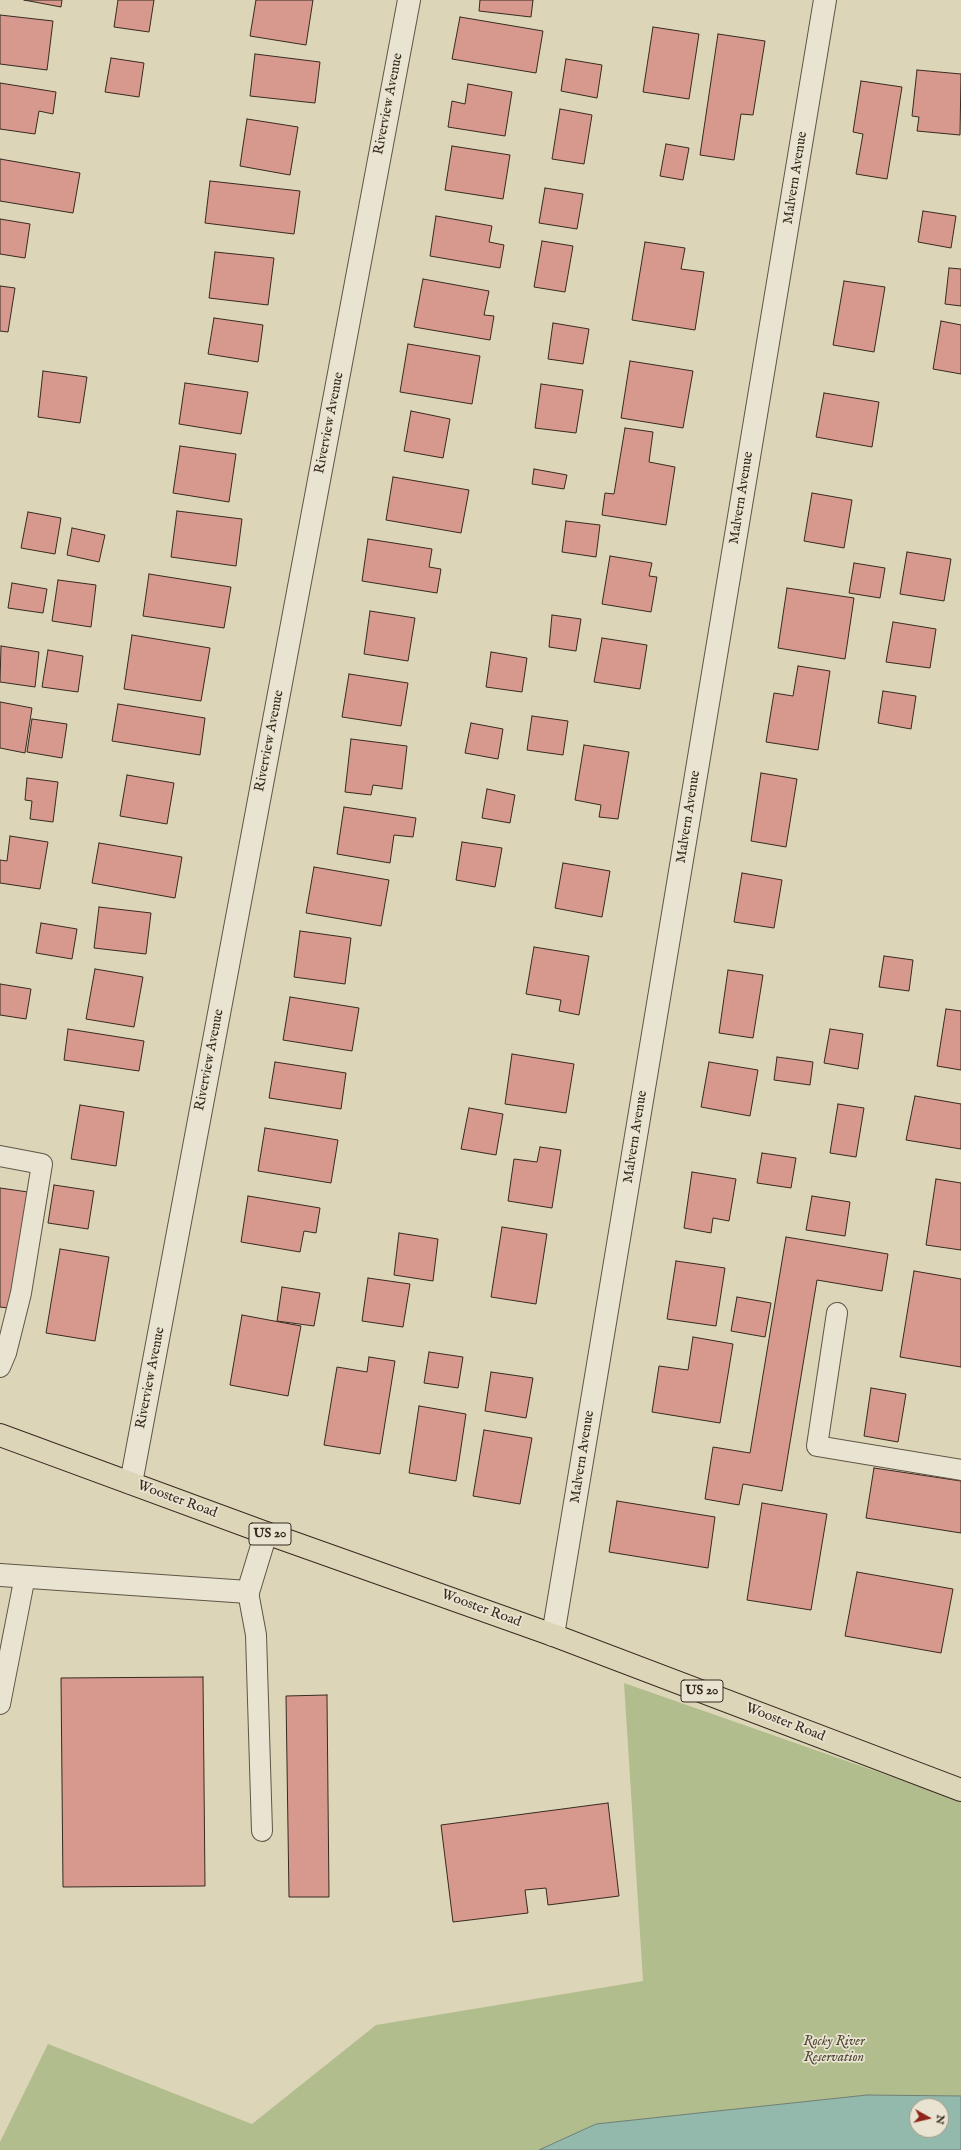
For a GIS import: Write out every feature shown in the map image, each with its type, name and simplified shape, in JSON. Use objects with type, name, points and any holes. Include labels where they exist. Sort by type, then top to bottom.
[{"type":"main road","name":"Wooster Road","points":[[0,1435],[266,1533],[553,1635],[961,1790]]},
{"type":"street","name":"Riverview Avenue","points":[[131,1483],[409,0]]},
{"type":"street","name":"Malvern Avenue","points":[[553,1635],[825,0]]},
{"type":"street","points":[[0,1575],[248,1592],[266,1533]]},
{"type":"lane","points":[[0,1156],[42,1164],[21,1293],[6,1353],[0,1367]]},
{"type":"lane","points":[[837,1313],[817,1446],[961,1470]]},
{"type":"lane","points":[[0,1704],[25,1576]]},
{"type":"lane","points":[[248,1592],[256,1635],[262,1831]]},
{"type":"green space","name":"Rocky River Reservation","points":[[624,1683],[961,1801],[961,2150],[0,2150],[0,2142],[48,2044],[252,2124],[376,2025],[643,1981]]},
{"type":"water","points":[[867,2095],[961,2096],[961,2150],[539,2150],[596,2124]]},
{"type":"building","points":[[24,0],[62,0],[61,7]]},
{"type":"building","points":[[118,0],[154,0],[149,32],[114,27]]},
{"type":"building","points":[[256,0],[313,0],[306,45],[250,36]]},
{"type":"building","points":[[480,0],[533,0],[531,17],[479,11]]},
{"type":"building","points":[[0,15],[53,21],[47,70],[0,64]]},
{"type":"building","points":[[460,17],[543,31],[536,73],[452,59]]},
{"type":"building","points":[[653,27],[699,34],[689,99],[643,92]]},
{"type":"building","points":[[718,34],[765,41],[753,115],[741,114],[734,160],[700,155]]},
{"type":"building","points":[[255,54],[320,62],[315,103],[250,96]]},
{"type":"building","points":[[111,58],[144,63],[139,97],[105,92]]},
{"type":"building","points":[[566,59],[602,65],[597,98],[561,91]]},
{"type":"building","points":[[917,70],[961,74],[960,135],[917,131],[919,117],[912,116]]},
{"type":"building","points":[[861,81],[902,87],[887,179],[856,174],[863,134],[853,132]]},
{"type":"building","points":[[0,83],[56,92],[53,114],[39,111],[35,134],[0,129]]},
{"type":"building","points":[[468,84],[512,92],[505,136],[448,127],[452,101],[465,104]]},
{"type":"building","points":[[560,109],[592,115],[584,164],[552,159]]},
{"type":"building","points":[[247,119],[298,127],[290,175],[240,166]]},
{"type":"building","points":[[666,144],[689,148],[683,180],[660,176]]},
{"type":"building","points":[[452,146],[510,155],[503,199],[445,190]]},
{"type":"building","points":[[0,159],[80,173],[73,213],[0,201]]},
{"type":"building","points":[[210,181],[300,191],[294,234],[205,223]]},
{"type":"building","points":[[545,188],[583,194],[577,229],[539,223]]},
{"type":"building","points":[[923,211],[956,216],[951,248],[918,242]]},
{"type":"building","points":[[436,216],[492,226],[489,242],[504,245],[500,268],[430,256]]},
{"type":"building","points":[[0,219],[30,224],[25,258],[0,254]]},
{"type":"building","points":[[542,241],[573,246],[565,292],[534,287]]},
{"type":"building","points":[[645,242],[685,248],[681,269],[704,272],[695,330],[632,320]]},
{"type":"building","points":[[215,252],[274,258],[268,305],[209,298]]},
{"type":"building","points":[[949,268],[961,269],[961,306],[945,304]]},
{"type":"building","points":[[423,279],[489,291],[484,315],[494,316],[490,340],[414,327]]},
{"type":"building","points":[[844,281],[885,287],[874,352],[833,345]]},
{"type":"building","points":[[0,286],[15,288],[8,332],[0,331]]},
{"type":"building","points":[[214,318],[263,325],[258,362],[208,354]]},
{"type":"building","points":[[941,321],[961,325],[961,374],[933,369]]},
{"type":"building","points":[[553,323],[589,329],[583,364],[548,359]]},
{"type":"building","points":[[408,344],[480,356],[472,404],[400,392]]},
{"type":"building","points":[[630,361],[693,371],[683,428],[621,418]]},
{"type":"building","points":[[43,371],[87,377],[80,423],[38,417]]},
{"type":"building","points":[[185,383],[248,392],[241,434],[179,424]]},
{"type":"building","points":[[541,384],[583,390],[576,433],[535,428]]},
{"type":"building","points":[[824,393],[879,402],[872,447],[816,437]]},
{"type":"building","points":[[411,411],[450,419],[443,458],[404,451]]},
{"type":"building","points":[[625,428],[653,432],[649,462],[675,467],[666,525],[602,515],[605,493],[614,494]]},
{"type":"building","points":[[180,446],[236,454],[229,502],[173,493]]},
{"type":"building","points":[[534,469],[567,475],[564,489],[532,484]]},
{"type":"building","points":[[393,477],[469,490],[461,533],[386,520]]},
{"type":"building","points":[[812,493],[852,500],[844,548],[804,541]]},
{"type":"building","points":[[177,511],[242,519],[236,566],[171,557]]},
{"type":"building","points":[[28,512],[61,518],[55,554],[21,548]]},
{"type":"building","points":[[566,521],[600,525],[596,557],[562,552]]},
{"type":"building","points":[[72,528],[105,535],[99,562],[67,555]]},
{"type":"building","points":[[368,539],[432,549],[429,567],[441,569],[437,593],[362,581]]},
{"type":"building","points":[[907,552],[951,559],[944,601],[900,594]]},
{"type":"building","points":[[610,556],[652,563],[649,576],[657,577],[651,612],[602,604]]},
{"type":"building","points":[[854,563],[885,568],[880,598],[849,593]]},
{"type":"building","points":[[149,574],[231,587],[224,628],[143,616]]},
{"type":"building","points":[[58,580],[96,585],[91,627],[52,621]]},
{"type":"building","points":[[12,583],[47,589],[43,613],[8,608]]},
{"type":"building","points":[[787,588],[854,598],[845,659],[778,648]]},
{"type":"building","points":[[370,611],[415,618],[408,661],[364,654]]},
{"type":"building","points":[[552,615],[581,619],[576,651],[549,647]]},
{"type":"building","points":[[893,622],[936,629],[930,668],[886,662]]},
{"type":"building","points":[[132,635],[210,648],[201,701],[124,689]]},
{"type":"building","points":[[602,638],[647,645],[640,689],[594,682]]},
{"type":"building","points":[[1,646],[39,652],[35,687],[0,682]]},
{"type":"building","points":[[48,650],[83,656],[78,692],[42,687]]},
{"type":"building","points":[[491,652],[527,658],[522,692],[486,687]]},
{"type":"building","points":[[798,666],[830,671],[818,750],[766,742],[774,693],[793,696]]},
{"type":"building","points":[[349,674],[408,683],[401,726],[342,717]]},
{"type":"building","points":[[883,691],[916,696],[911,729],[878,723]]},
{"type":"building","points":[[0,702],[32,708],[25,753],[0,748]]},
{"type":"building","points":[[118,704],[205,718],[200,755],[112,741]]},
{"type":"building","points":[[532,716],[568,721],[563,755],[527,750]]},
{"type":"building","points":[[32,719],[67,724],[62,758],[27,752]]},
{"type":"building","points":[[471,723],[503,729],[498,759],[465,753]]},
{"type":"building","points":[[351,739],[407,746],[402,789],[373,785],[371,795],[345,792]]},
{"type":"building","points":[[584,745],[629,752],[618,819],[599,817],[601,805],[575,800]]},
{"type":"building","points":[[761,773],[797,779],[786,847],[751,841]]},
{"type":"building","points":[[127,775],[174,783],[167,824],[120,816]]},
{"type":"building","points":[[27,778],[58,782],[53,822],[30,819],[32,801],[25,800]]},
{"type":"building","points":[[487,789],[515,795],[510,823],[482,818]]},
{"type":"building","points":[[344,807],[416,818],[413,837],[394,835],[390,863],[337,854]]},
{"type":"building","points":[[10,836],[48,842],[40,889],[0,883],[0,860],[7,861]]},
{"type":"building","points":[[462,842],[502,848],[495,887],[456,880]]},
{"type":"building","points":[[99,843],[182,857],[175,898],[92,883]]},
{"type":"building","points":[[563,863],[610,871],[602,917],[555,908]]},
{"type":"building","points":[[314,867],[389,880],[381,926],[306,913]]},
{"type":"building","points":[[742,873],[782,880],[774,928],[734,922]]},
{"type":"building","points":[[99,907],[151,913],[146,954],[94,948]]},
{"type":"building","points":[[41,923],[77,929],[72,959],[36,953]]},
{"type":"building","points":[[300,931],[351,938],[345,984],[294,977]]},
{"type":"building","points":[[534,947],[589,956],[579,1015],[559,1011],[561,1000],[526,994]]},
{"type":"building","points":[[884,956],[913,960],[909,991],[879,987]]},
{"type":"building","points":[[95,969],[143,977],[134,1027],[86,1019]]},
{"type":"building","points":[[728,970],[763,975],[753,1038],[719,1033]]},
{"type":"building","points":[[0,984],[31,989],[26,1019],[0,1015]]},
{"type":"building","points":[[290,997],[359,1008],[352,1051],[283,1040]]},
{"type":"building","points":[[946,1009],[961,1011],[961,1070],[937,1066]]},
{"type":"building","points":[[68,1029],[144,1041],[139,1071],[64,1060]]},
{"type":"building","points":[[830,1029],[863,1034],[858,1069],[824,1063]]},
{"type":"building","points":[[512,1054],[574,1064],[566,1113],[505,1104]]},
{"type":"building","points":[[777,1057],[813,1062],[810,1085],[774,1080]]},
{"type":"building","points":[[275,1062],[346,1073],[341,1109],[269,1098]]},
{"type":"building","points":[[709,1062],[758,1070],[750,1116],[701,1107]]},
{"type":"building","points":[[915,1096],[961,1104],[961,1149],[906,1140]]},
{"type":"building","points":[[838,1104],[864,1108],[856,1157],[830,1153]]},
{"type":"building","points":[[80,1105],[124,1112],[116,1166],[71,1159]]},
{"type":"building","points":[[469,1108],[503,1114],[496,1155],[461,1149]]},
{"type":"building","points":[[265,1128],[338,1140],[331,1183],[258,1171]]},
{"type":"building","points":[[540,1147],[561,1150],[552,1208],[508,1201],[514,1159],[537,1162]]},
{"type":"building","points":[[762,1153],[796,1158],[791,1188],[757,1183]]},
{"type":"building","points":[[692,1172],[736,1179],[729,1221],[713,1218],[711,1233],[684,1228]]},
{"type":"building","points":[[936,1179],[961,1183],[961,1250],[926,1245]]},
{"type":"building","points":[[54,1185],[94,1191],[88,1229],[48,1223]]},
{"type":"building","points":[[0,1188],[28,1192],[9,1308],[0,1307]]},
{"type":"building","points":[[248,1196],[320,1208],[316,1233],[304,1231],[300,1252],[241,1242]]},
{"type":"building","points":[[812,1196],[850,1202],[845,1236],[806,1230]]},
{"type":"building","points":[[502,1227],[547,1234],[536,1304],[491,1297]]},
{"type":"building","points":[[399,1233],[438,1239],[433,1281],[394,1275]]},
{"type":"building","points":[[786,1237],[888,1254],[882,1291],[817,1280],[782,1491],[743,1484],[739,1505],[705,1499],[713,1447],[750,1453]]},
{"type":"building","points":[[60,1249],[109,1257],[95,1341],[46,1333]]},
{"type":"building","points":[[676,1261],[725,1268],[716,1326],[667,1319]]},
{"type":"building","points":[[914,1271],[961,1279],[961,1367],[900,1357]]},
{"type":"building","points":[[368,1278],[410,1284],[403,1327],[362,1321]]},
{"type":"building","points":[[282,1287],[320,1293],[314,1326],[277,1321]]},
{"type":"building","points":[[737,1297],[771,1303],[765,1337],[731,1331]]},
{"type":"building","points":[[242,1315],[301,1326],[288,1396],[230,1385]]},
{"type":"building","points":[[693,1337],[733,1344],[720,1423],[652,1412],[659,1366],[688,1370]]},
{"type":"building","points":[[429,1352],[463,1357],[458,1388],[424,1383]]},
{"type":"building","points":[[369,1357],[395,1361],[380,1454],[324,1445],[337,1367],[367,1372]]},
{"type":"building","points":[[491,1372],[533,1378],[526,1418],[485,1411]]},
{"type":"building","points":[[871,1388],[906,1394],[898,1442],[864,1436]]},
{"type":"building","points":[[419,1406],[466,1414],[456,1481],[409,1473]]},
{"type":"building","points":[[484,1430],[532,1438],[520,1504],[473,1496]]},
{"type":"building","points":[[874,1468],[961,1481],[961,1533],[866,1518]]},
{"type":"building","points":[[617,1501],[715,1517],[708,1568],[609,1552]]},
{"type":"building","points":[[762,1503],[827,1514],[811,1610],[747,1600]]},
{"type":"building","points":[[857,1572],[953,1589],[941,1653],[845,1636]]},
{"type":"building","points":[[203,1677],[205,1886],[63,1887],[61,1678]]},
{"type":"building","points":[[327,1695],[329,1897],[289,1897],[286,1696]]},
{"type":"building","points":[[608,1803],[619,1896],[548,1905],[546,1888],[525,1890],[528,1913],[453,1922],[441,1825]]}]
